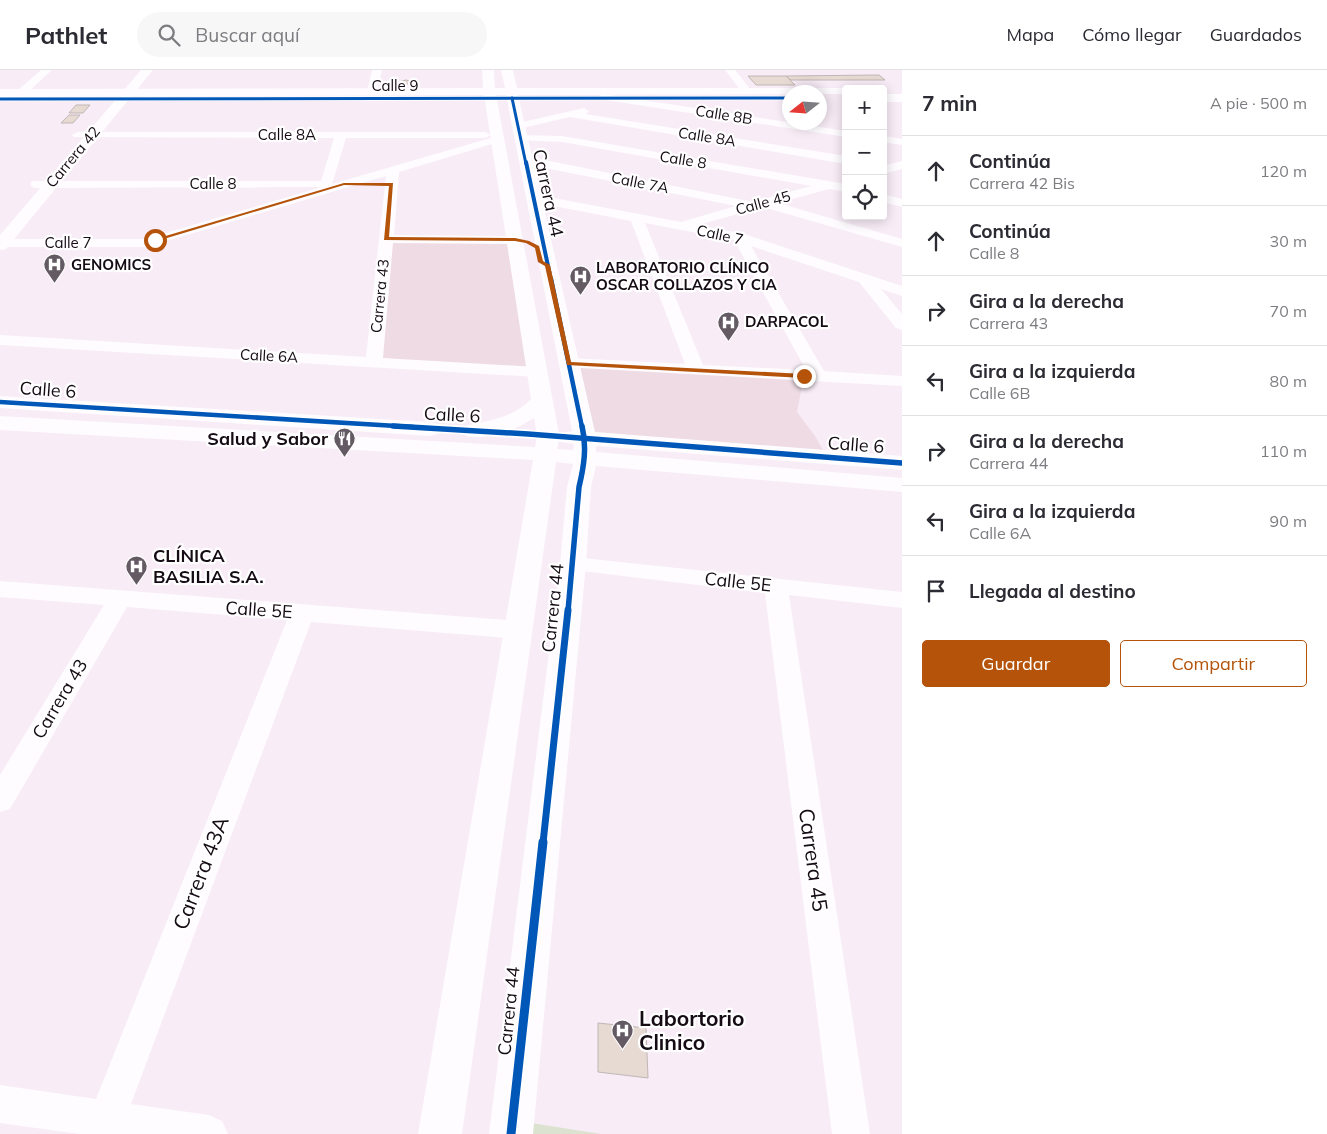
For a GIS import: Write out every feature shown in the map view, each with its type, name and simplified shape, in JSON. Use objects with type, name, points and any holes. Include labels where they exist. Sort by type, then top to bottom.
[{"type":"main road","name":"Carrera 42","points":[[118,96],[134,70]]},
{"type":"main road","name":"Carrera 42","points":[[0,225],[118,96],[147,70]]},
{"type":"main road","name":"Carrera 44","points":[[440,1134],[547,446],[542,400],[493,115],[488,70]]},
{"type":"main road","name":"Carrera 44","points":[[507,74],[569,363],[583,461],[510,1134]]},
{"type":"main road","points":[[507,74],[530,86],[568,90]]},
{"type":"main road","name":"Calle 9","points":[[0,92],[276,99],[447,98],[568,90],[842,90]]},
{"type":"main road","points":[[887,90],[902,90]]},
{"type":"main road","name":"Calle 9","points":[[0,99],[225,92],[372,92],[490,95]]},
{"type":"main road","points":[[225,92],[255,99]]},
{"type":"main road","points":[[276,99],[310,92]]},
{"type":"main road","name":"Calle 9","points":[[511,94],[603,97],[782,98]]},
{"type":"main road","points":[[447,98],[479,104],[486,107],[493,115]]},
{"type":"main road","points":[[827,98],[842,98]]},
{"type":"main road","points":[[887,98],[902,98]]},
{"type":"main road","name":"Carrera 42","points":[[1,243],[51,184],[84,135]]},
{"type":"main road","points":[[479,145],[498,141]]},
{"type":"main road","points":[[505,184],[527,167]]},
{"type":"main road","points":[[515,240],[528,242],[538,247],[540,262],[548,265]]},
{"type":"main road","points":[[474,432],[491,429],[519,419],[533,410],[542,400]]},
{"type":"main road","name":"Calle 6","points":[[0,402],[474,432],[547,446],[605,472],[644,462],[902,486]]},
{"type":"main road","name":"Calle 6","points":[[0,423],[547,446]]},
{"type":"main road","name":"Calle 6","points":[[583,461],[902,463]]},
{"type":"street","points":[[22,92],[47,70]]},
{"type":"street","points":[[372,92],[377,70]]},
{"type":"street","points":[[730,70],[746,90]]},
{"type":"street","name":"Calle 8B","points":[[603,97],[842,133]]},
{"type":"street","points":[[519,132],[568,114],[655,97]]},
{"type":"street","name":"Calle 8A","points":[[568,114],[842,159]]},
{"type":"street","name":"Calle 8","points":[[519,132],[842,187]]},
{"type":"street","name":"Calle 8A","points":[[84,135],[340,135],[498,141]]},
{"type":"street","points":[[326,184],[340,135]]},
{"type":"street","points":[[887,140],[902,142]]},
{"type":"street","name":"Calle 7","points":[[1,243],[146,243],[479,145]]},
{"type":"street","name":"Calle 7A","points":[[527,167],[760,204],[902,243]]},
{"type":"street","name":"Carrera 43","points":[[374,362],[393,170]]},
{"type":"street","name":"Calle 45","points":[[680,226],[842,182]]},
{"type":"street","name":"Calle 8","points":[[36,184],[391,184]]},
{"type":"street","name":"Calle 7","points":[[533,198],[739,237],[902,291]]},
{"type":"street","points":[[887,199],[902,203]]},
{"type":"street","points":[[636,217],[696,370]]},
{"type":"street","points":[[739,237],[818,377]]},
{"type":"street","points":[[386,239],[515,240]]},
{"type":"street","points":[[866,279],[902,325]]},
{"type":"street","name":"Calle 6A","points":[[0,340],[537,372]]},
{"type":"street","points":[[569,363],[902,381]]},
{"type":"street","name":"Calle 5E","points":[[573,564],[902,600]]},
{"type":"street","name":"Carrera 45","points":[[776,586],[851,1134]]},
{"type":"street","name":"Calle 5E","points":[[0,589],[519,630]]},
{"type":"street","name":"Carrera 43","points":[[0,800],[120,599]]},
{"type":"street","name":"Carrera 43A","points":[[103,1127],[302,613]]},
{"type":"street","points":[[0,1104],[103,1127],[209,1134]]},
{"type":"shaded area","points":[[386,239],[515,240],[537,372],[374,362]]},
{"type":"shaded area","points":[[569,363],[804,376],[797,412],[815,436],[827,457],[585,439]]},
{"type":"green space","points":[[512,1120],[601,1134],[511,1134]]},
{"type":"building","points":[[879,75],[885,80],[791,80],[786,76]]},
{"type":"building","points":[[748,76],[786,76],[795,85],[782,85],[756,85]]},
{"type":"building","points":[[406,80],[413,82],[398,87],[391,84]]},
{"type":"building","points":[[76,105],[90,105],[83,113],[69,113]]},
{"type":"building","points":[[69,115],[80,115],[73,123],[61,123]]},
{"type":"building","name":"Labortorio Clinico","points":[[598,1023],[646,1028],[648,1078],[598,1072]]},
{"type":"cycle path","points":[[511,1134],[573,564],[579,487],[584,468],[585,439],[512,98]]},
{"type":"cycle path","points":[[0,99],[782,98]]},
{"type":"cycle path","points":[[0,402],[528,434],[902,463]]},
{"type":"place","name":"GENOMICS","points":[[55,284]]},
{"type":"place","name":"LABORATORIO CLÍNICO OSCAR COLLAZOS Y CIA","points":[[580,296]]},
{"type":"place","name":"DARPACOL","points":[[729,341]]},
{"type":"place","name":"Salud y Sabor","points":[[344,458]]},
{"type":"place","name":"CLÍNICA BASILIA S.A.","points":[[137,585]]},
{"type":"place","name":"Labortorio Clinico","points":[[623,1050]]},
{"type":"route","points":[[155,240],[344,184],[391,184],[386,239],[515,240],[528,242],[538,247],[540,262],[548,265],[569,363],[804,376]]}]
